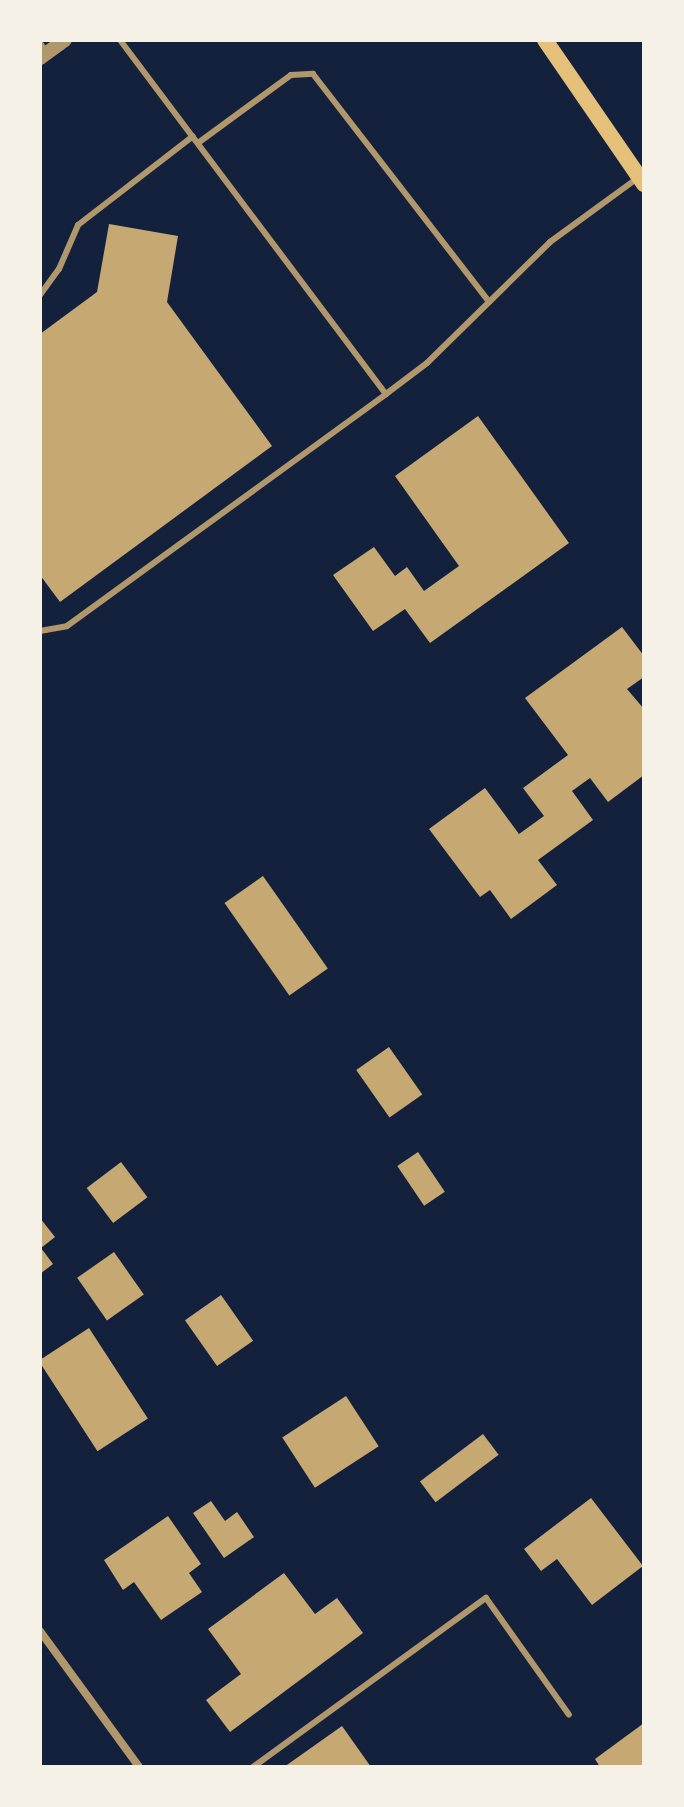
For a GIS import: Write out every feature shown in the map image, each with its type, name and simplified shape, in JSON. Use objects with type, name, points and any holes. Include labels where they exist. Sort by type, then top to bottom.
[{"type":"main road","points":[[545,40],[642,180]]},
{"type":"street","points":[[42,51],[65,40]]},
{"type":"street","points":[[40,1631],[139,1767]]},
{"type":"lane","points":[[120,40],[386,394]]},
{"type":"lane","points":[[40,295],[59,269],[78,225],[291,75],[313,74],[489,302]]},
{"type":"lane","points":[[40,631],[67,626],[386,394],[427,363],[550,242],[642,180]]},
{"type":"lane","points":[[253,1767],[486,1598],[569,1715]]},
{"type":"building","points":[[109,224],[178,236],[167,302],[272,446],[60,602],[40,575],[40,334],[97,292]]},
{"type":"building","points":[[478,416],[569,543],[430,643],[405,609],[373,631],[333,575],[374,547],[395,576],[407,567],[424,591],[459,566],[395,476]]},
{"type":"building","points":[[622,627],[644,656],[644,677],[627,689],[644,709],[644,775],[608,802],[590,778],[572,791],[593,820],[538,860],[557,885],[511,919],[490,890],[480,897],[429,829],[485,788],[519,834],[544,816],[523,788],[568,755],[525,698]]},
{"type":"building","points":[[263,876],[328,969],[289,996],[224,903]]},
{"type":"building","points":[[389,1047],[422,1095],[390,1117],[356,1070]]},
{"type":"building","points":[[418,1152],[445,1192],[424,1206],[397,1166]]},
{"type":"building","points":[[121,1162],[147,1197],[113,1223],[87,1188]]},
{"type":"building","points":[[40,1218],[55,1237],[41,1248],[53,1264],[40,1274]]},
{"type":"building","points":[[114,1252],[144,1295],[107,1320],[77,1278]]},
{"type":"building","points":[[221,1295],[253,1341],[217,1366],[185,1320]]},
{"type":"building","points":[[89,1328],[148,1419],[98,1451],[40,1363]]},
{"type":"building","points":[[346,1396],[379,1446],[315,1488],[282,1437]]},
{"type":"building","points":[[483,1434],[499,1455],[436,1502],[420,1482]]},
{"type":"building","points":[[591,1498],[643,1566],[592,1605],[557,1559],[541,1571],[524,1549]]},
{"type":"building","points":[[211,1501],[225,1521],[237,1512],[254,1537],[224,1558],[193,1513]]},
{"type":"building","points":[[168,1516],[201,1564],[189,1573],[202,1592],[161,1620],[134,1582],[123,1590],[104,1560]]},
{"type":"building","points":[[284,1573],[315,1614],[337,1598],[363,1633],[230,1732],[206,1700],[241,1674],[208,1629]]},
{"type":"building","points":[[644,1723],[644,1767],[600,1767],[595,1759]]},
{"type":"building","points":[[342,1726],[371,1767],[284,1767]]}]
